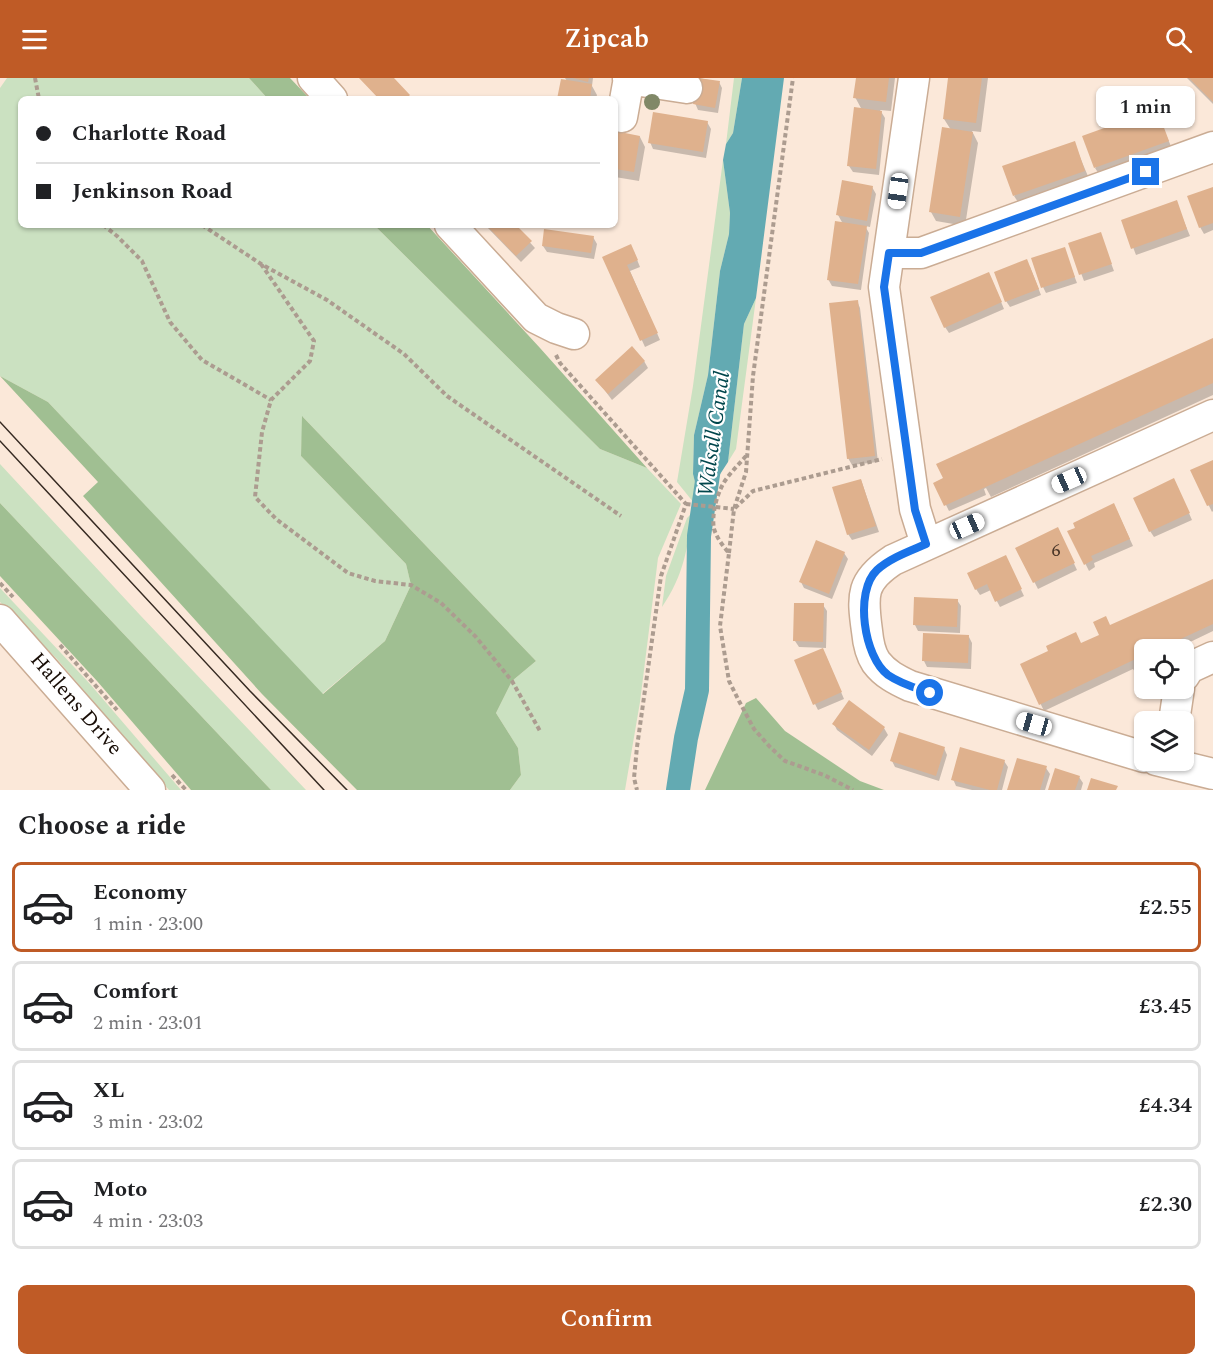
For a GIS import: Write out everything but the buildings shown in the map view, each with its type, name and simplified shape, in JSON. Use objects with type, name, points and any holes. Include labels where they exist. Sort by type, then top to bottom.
[{"type":"street","points":[[313,78],[329,96]]},
{"type":"street","points":[[622,117],[628,78],[687,88]]},
{"type":"street","points":[[914,78],[884,287],[915,510],[926,544]]},
{"type":"street","points":[[889,253],[921,253],[1213,147]]},
{"type":"street","points":[[453,228],[536,318],[556,328],[565,344]]},
{"type":"street","points":[[1134,753],[910,687],[888,674],[875,661],[869,646],[863,603],[867,585],[876,570],[893,560],[1213,415]]},
{"type":"street","name":"Hallens Drive","points":[[0,620],[150,790]]},
{"type":"street","points":[[1194,666],[1213,657]]},
{"type":"street","points":[[1194,769],[1213,774]]},
{"type":"path","points":[[793,78],[753,376],[746,472],[734,509],[720,626],[729,681],[754,729],[785,761],[824,775],[853,790]]},
{"type":"path","points":[[37,79],[39,96]]},
{"type":"path","points":[[107,228],[142,261],[170,322],[202,360],[271,400]]},
{"type":"path","points":[[207,228],[261,264],[327,300],[404,354],[447,396],[621,516]]},
{"type":"path","points":[[261,264],[314,341],[310,361],[271,400],[262,432],[255,497],[276,519],[348,573],[375,581],[411,585],[441,603],[476,637],[513,681],[540,731]]},
{"type":"path","points":[[565,344],[560,363],[686,504],[734,509],[753,491],[906,453]]},
{"type":"path","points":[[729,553],[714,529],[717,499],[725,480],[747,456]]},
{"type":"path","points":[[637,790],[634,778],[637,747],[661,576],[686,504]]},
{"type":"green space","points":[[7,78],[249,78],[265,96],[18,96],[18,228],[377,228],[600,449],[647,468],[681,504],[658,558],[640,702],[625,790],[510,790],[521,775],[518,748],[496,713],[512,681],[536,661],[303,417],[301,456],[406,564],[411,585],[385,641],[322,694],[48,402],[0,376],[0,88]]},
{"type":"green space","points":[[249,78],[290,78],[307,96],[265,96]]},
{"type":"green space","points":[[734,78],[742,78],[733,133],[726,144]]},
{"type":"green space","points":[[723,160],[730,213],[729,234],[720,271],[708,375],[694,435],[693,474],[697,490],[694,503],[677,482],[693,386]]},
{"type":"green space","points":[[377,228],[430,228],[647,468],[600,449]]},
{"type":"green space","points":[[756,298],[736,449],[728,462],[744,324]]},
{"type":"green space","points":[[0,376],[48,402],[323,694],[385,641],[411,585],[406,564],[301,456],[302,416],[536,661],[512,681],[496,713],[518,748],[521,775],[510,790],[357,790],[262,694],[83,496],[98,482]]},
{"type":"green space","points":[[0,464],[306,790],[271,790],[0,503]]},
{"type":"green space","points":[[0,503],[271,790],[191,790],[97,681],[0,576]]},
{"type":"green space","points":[[693,512],[680,573],[662,607],[666,576],[687,518]]},
{"type":"green space","points":[[0,588],[90,684],[181,790],[169,790],[57,659],[0,602]]},
{"type":"green space","points":[[756,698],[785,731],[860,781],[884,790],[705,790],[746,703]]},
{"type":"water","points":[[742,78],[784,78],[756,298],[744,324],[728,462],[715,482],[712,492],[697,490],[693,474],[694,435],[708,375],[720,271],[729,234],[730,213],[723,160],[726,144],[733,133]]},
{"type":"waterway","name":"Walsall Canal","points":[[678,790],[686,738],[697,690],[699,536],[710,461]]},
{"type":"tram line","points":[[0,422],[250,691],[347,790]]},
{"type":"tram line","points":[[0,441],[324,790]]},
{"type":"route","points":[[930,693],[910,687],[888,674],[875,661],[869,646],[863,603],[867,585],[876,570],[926,544],[915,510],[884,287],[889,253],[921,253],[1146,172]]}]
